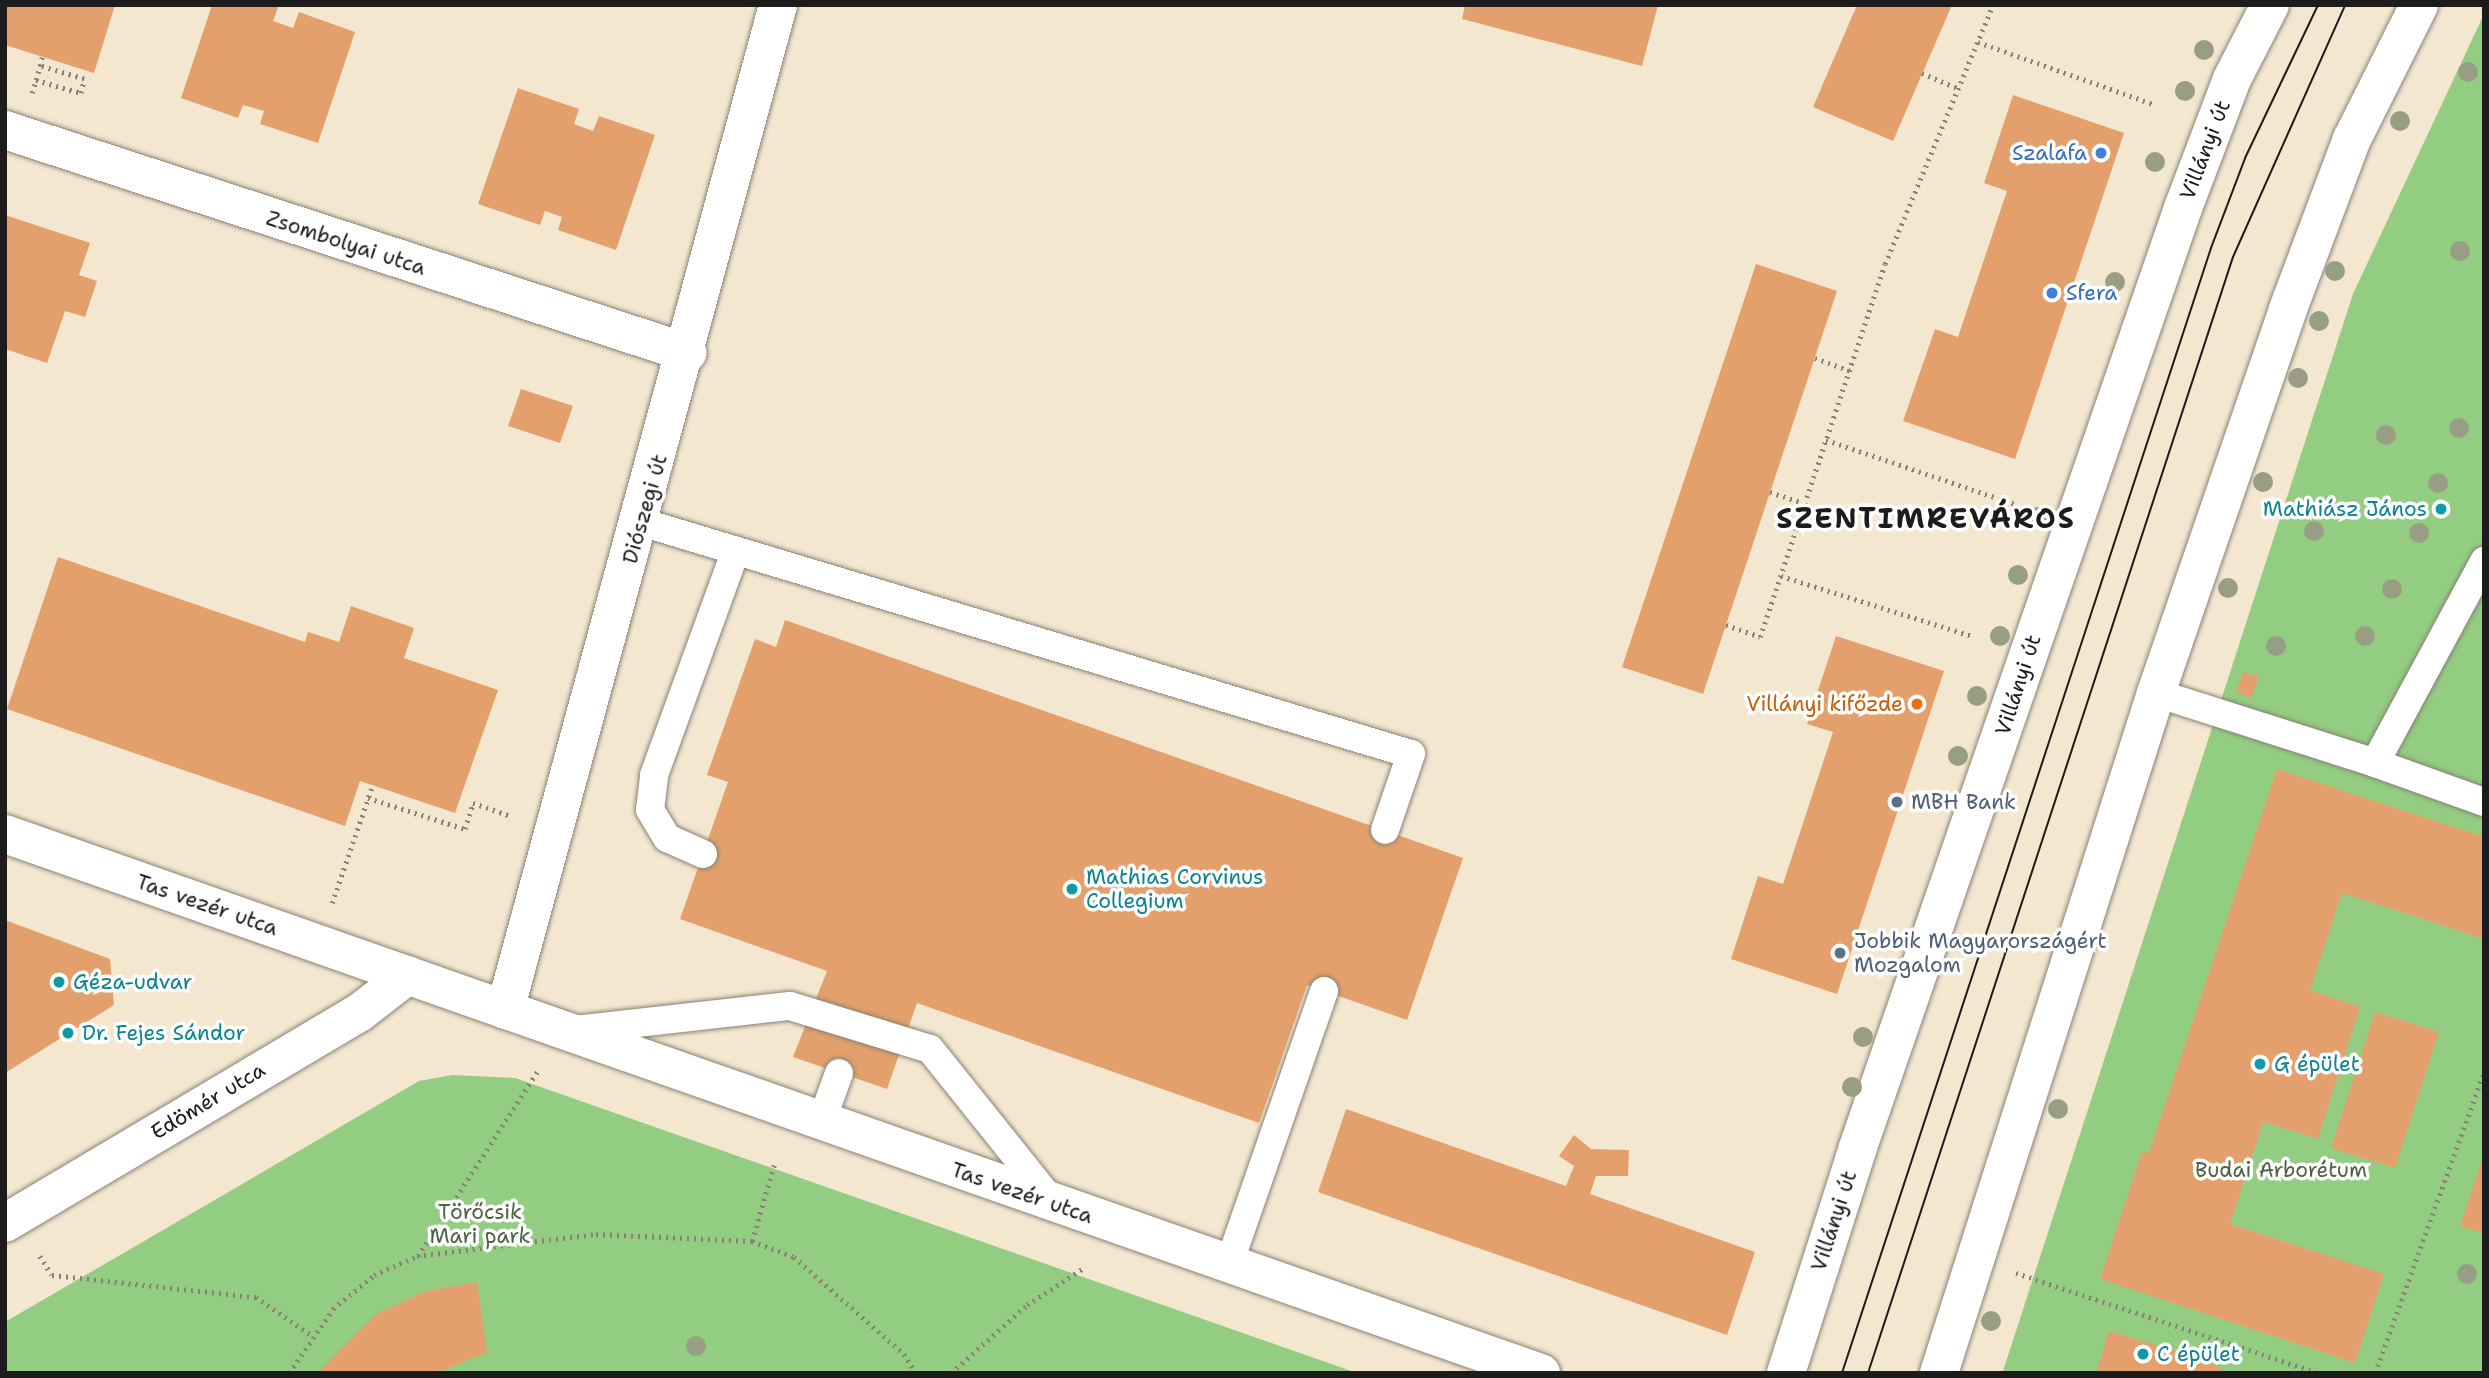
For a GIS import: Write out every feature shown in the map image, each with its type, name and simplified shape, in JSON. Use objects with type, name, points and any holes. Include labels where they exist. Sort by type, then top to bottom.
[{"type":"street","name":"Diószegi út","points":[[505,1010],[688,353],[778,5]]},
{"type":"street","name":"Villányi út","points":[[1786,1373],[1857,1150],[2183,208],[2232,79],[2270,5]]},
{"type":"street","points":[[1939,1373],[2156,693],[2352,139],[2419,5]]},
{"type":"street","name":"Zsombolyai utca","points":[[5,130],[688,353]]},
{"type":"street","name":"Tas vezér utca","points":[[5,834],[821,1123],[1541,1373]]},
{"type":"street","name":"Edömér utca","points":[[11,1220],[359,1013],[408,975]]},
{"type":"lane","points":[[641,522],[731,564],[1411,754],[1385,830]]},
{"type":"lane","points":[[2375,763],[2484,561]]},
{"type":"lane","points":[[703,854],[667,838],[650,810],[654,775],[731,564]]},
{"type":"lane","points":[[2156,693],[2375,763],[2484,802]]},
{"type":"lane","points":[[1229,1264],[1324,991]]},
{"type":"lane","points":[[565,1031],[790,1006],[930,1049],[1054,1204]]},
{"type":"lane","points":[[821,1123],[839,1073]]},
{"type":"path","points":[[1726,625],[1760,637],[1885,264],[1993,5]]},
{"type":"path","points":[[1978,42],[2152,104]]},
{"type":"path","points":[[31,97],[42,57]]},
{"type":"path","points":[[36,80],[81,93],[85,79],[40,66]]},
{"type":"path","points":[[1922,73],[1958,88]]},
{"type":"path","points":[[1815,358],[1850,371]]},
{"type":"path","points":[[1826,440],[2015,504]]},
{"type":"path","points":[[1770,492],[1804,503]]},
{"type":"path","points":[[1781,576],[1972,636]]},
{"type":"path","points":[[317,944],[373,785]]},
{"type":"path","points":[[368,798],[465,829],[473,803],[510,816]]},
{"type":"path","points":[[2375,1373],[2484,1072]]},
{"type":"path","points":[[418,1256],[536,1078]]},
{"type":"path","points":[[751,1241],[775,1162]]},
{"type":"path","points":[[11,1220],[52,1275],[256,1297],[312,1335]]},
{"type":"path","points":[[289,1373],[312,1335],[374,1275],[418,1256],[596,1234],[751,1241],[794,1257],[916,1373]]},
{"type":"path","points":[[951,1373],[1027,1304],[1082,1269]]},
{"type":"path","points":[[2033,1282],[2318,1373]]},
{"type":"green space","name":"Budai Arborétum","points":[[2484,14],[2484,1373],[2003,1371],[2353,294]]},
{"type":"green space","name":"Törőcsik Mari park","points":[[452,1075],[515,1078],[1357,1373],[5,1373],[5,1322],[419,1081]]},
{"type":"building","points":[[5,5],[115,5],[94,73],[5,45]]},
{"type":"building","points":[[212,5],[279,5],[273,21],[293,28],[299,12],[355,32],[318,143],[260,124],[264,111],[243,105],[238,118],[181,98]]},
{"type":"building","points":[[1465,5],[1658,5],[1642,66],[1462,19]]},
{"type":"building","points":[[1857,5],[1952,5],[1893,141],[1813,107]]},
{"type":"building","points":[[518,88],[579,109],[574,124],[593,131],[599,116],[655,135],[616,250],[558,230],[562,217],[545,211],[540,225],[478,204]]},
{"type":"building","points":[[2013,95],[2124,133],[2015,459],[1903,421],[1935,329],[1958,337],[2007,191],[1984,183]]},
{"type":"building","points":[[5,215],[90,243],[79,275],[97,281],[85,317],[65,311],[47,363],[5,349]]},
{"type":"building","points":[[1756,264],[1837,291],[1703,694],[1622,667]]},
{"type":"building","points":[[521,389],[573,406],[560,443],[508,426]]},
{"type":"building","points":[[58,557],[305,642],[308,632],[339,642],[351,606],[414,628],[404,658],[498,690],[455,813],[360,781],[345,826],[7,709]]},
{"type":"building","name":"Mathias Corvinus Collegium","points":[[785,620],[1463,858],[1407,1020],[1307,985],[1259,1123],[917,1003],[887,1089],[793,1057],[827,971],[680,919],[728,782],[707,775],[755,639],[776,647]]},
{"type":"building","points":[[1836,636],[1944,671],[1837,994],[1731,959],[1758,876],[1783,884],[1833,732],[1807,724]]},
{"type":"building","points":[[2243,672],[2259,677],[2251,698],[2236,692]]},
{"type":"building","name":"G épület","points":[[2277,769],[2484,837],[2484,939],[2342,893],[2310,990],[2360,1007],[2318,1139],[2263,1122],[2230,1224],[2384,1274],[2355,1363],[2100,1279],[2142,1151],[2149,1153]]},
{"type":"building","name":"Géza-udvar","points":[[5,920],[110,959],[114,1005],[5,1073]]},
{"type":"building","points":[[2375,1012],[2439,1032],[2395,1168],[2331,1148]]},
{"type":"building","points":[[1346,1109],[1566,1186],[1574,1166],[1559,1156],[1574,1135],[1591,1149],[1629,1150],[1628,1176],[1596,1176],[1590,1194],[1755,1252],[1727,1335],[1318,1192]]},
{"type":"building","points":[[2484,1154],[2484,1234],[2460,1226]]},
{"type":"building","points":[[477,1282],[487,1352],[437,1373],[318,1373],[376,1314],[426,1291]]},
{"type":"building","name":"C épület","points":[[2109,1331],[2208,1361],[2227,1373],[2096,1373]]},
{"type":"tram line","points":[[1842,1373],[2211,248],[2246,156],[2318,5]]},
{"type":"tram line","points":[[1868,1373],[2233,257],[2345,5]]},
{"type":"place","name":"Szalafa","points":[[2101,153]]},
{"type":"place","name":"Sfera","points":[[2052,293]]},
{"type":"place","name":"Mathiász János","points":[[2441,509]]},
{"type":"place","name":"Villányi kifőzde","points":[[1917,704]]},
{"type":"place","name":"MBH Bank","points":[[1897,802]]},
{"type":"place","name":"Mathias Corvinus Collegium","points":[[1072,889]]},
{"type":"place","name":"Jobbik Magyarországért Mozgalom","points":[[1840,953]]},
{"type":"place","name":"Géza-udvar","points":[[59,982]]},
{"type":"place","name":"Dr. Fejes Sándor","points":[[68,1033]]},
{"type":"place","name":"G épület","points":[[2260,1064]]},
{"type":"place","name":"C épület","points":[[2143,1354]]},
{"type":"district","name":"SZENTIMREVÁROS","points":[[1926,518]]}]
